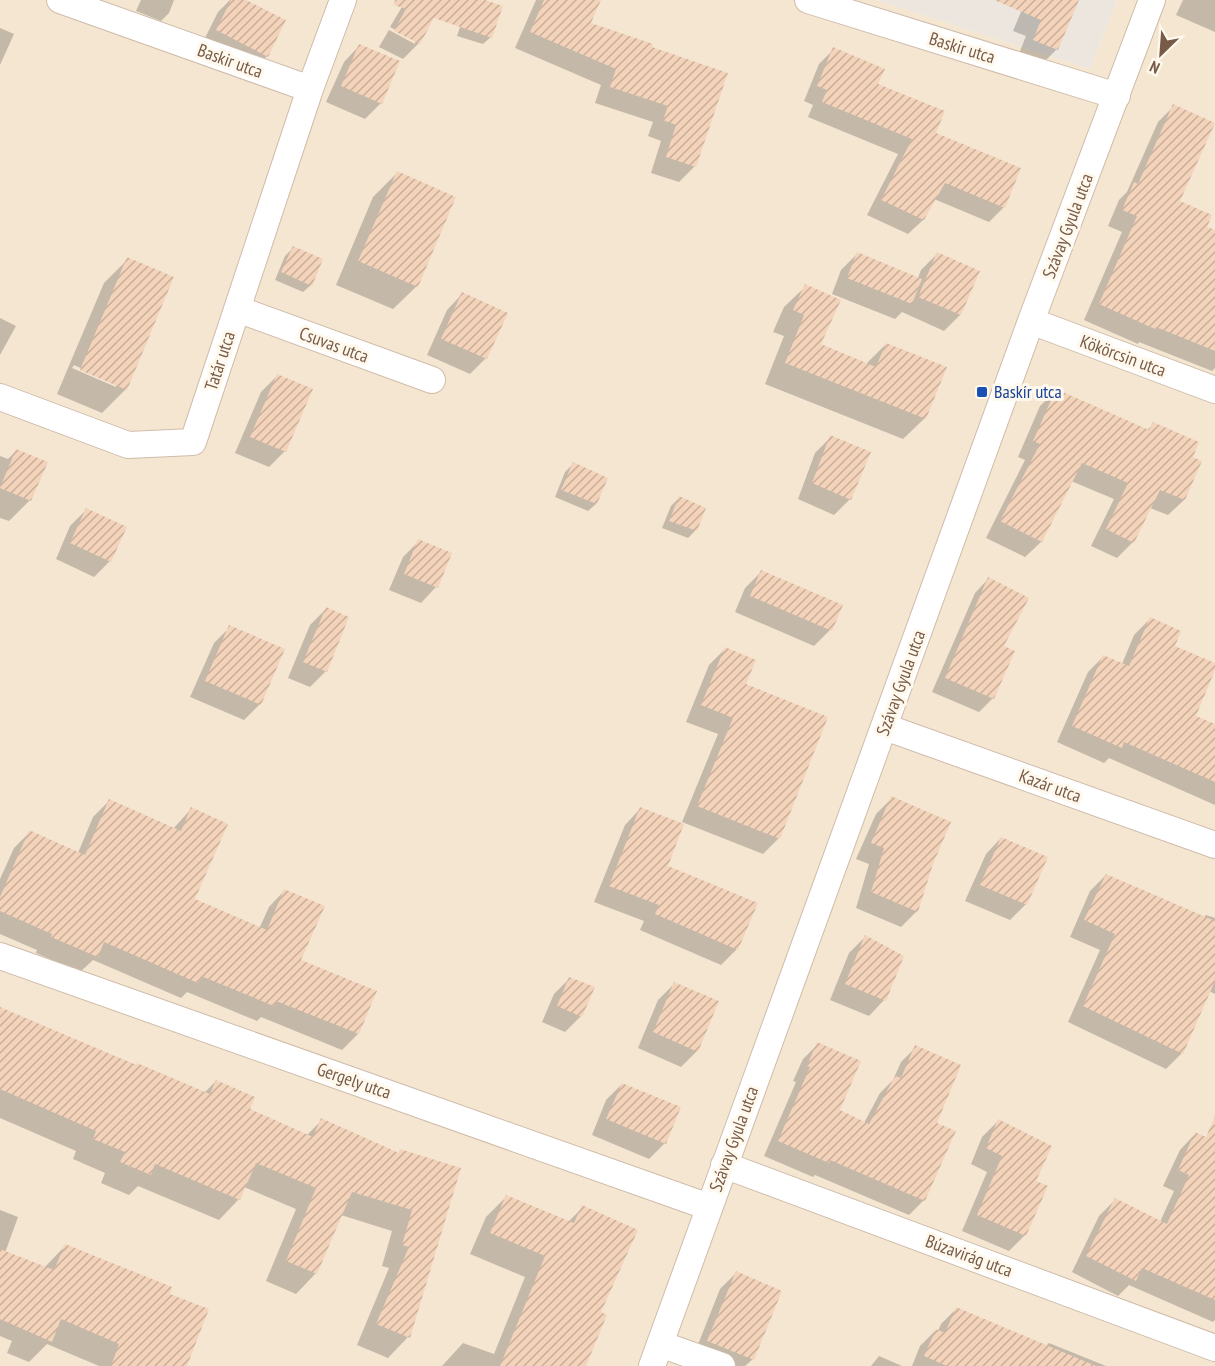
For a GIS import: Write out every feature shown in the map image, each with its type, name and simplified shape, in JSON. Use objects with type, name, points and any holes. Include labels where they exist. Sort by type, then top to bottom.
[{"type":"street","name":"Baskir utca","points":[[60,0],[310,89]]},
{"type":"street","points":[[310,89],[343,0]]},
{"type":"street","name":"Baskir utca","points":[[807,0],[1117,96]]},
{"type":"street","name":"Szávay Gyula utca","points":[[656,1355],[1031,321],[1152,0]]},
{"type":"street","name":"Tatár utca","points":[[0,397],[128,445],[193,442],[310,89]]},
{"type":"street","name":"Csuvas utca","points":[[237,309],[432,380]]},
{"type":"street","name":"Kökörcsin utca","points":[[1031,321],[1215,390]]},
{"type":"street","name":"Kazár utca","points":[[885,727],[1215,844]]},
{"type":"street","name":"Gergely utca","points":[[0,956],[709,1207]]},
{"type":"street","name":"Búzavirág utca","points":[[724,1165],[1215,1348]]},
{"type":"street","points":[[656,1355],[722,1366]]},
{"type":"shaded area","points":[[0,0],[877,0],[1090,69],[1117,0],[1215,0],[1215,1366],[0,1366]]},
{"type":"shaded area","points":[[877,0],[1117,0],[1090,69]]},
{"type":"building","points":[[231,0],[246,0],[286,20],[268,57],[216,30]]},
{"type":"building","points":[[395,0],[485,0],[503,6],[492,38],[434,18],[420,44],[394,31],[406,9],[394,5]]},
{"type":"building","points":[[544,0],[601,0],[591,23],[728,73],[696,167],[666,157],[676,125],[663,120],[668,106],[610,87],[616,69],[530,32]]},
{"type":"building","points":[[994,0],[1079,0],[1058,50],[1033,40],[1041,20]]},
{"type":"building","points":[[359,44],[400,61],[382,104],[341,86]]},
{"type":"building","points":[[833,47],[885,69],[878,84],[945,111],[936,133],[1021,168],[1005,208],[945,183],[924,220],[881,200],[912,139],[822,102],[827,90],[817,86]]},
{"type":"building","points":[[1173,104],[1215,123],[1180,201],[1212,215],[1207,227],[1215,230],[1215,351],[1156,327],[1155,329],[1099,304],[1137,216],[1122,210],[1134,182],[1138,184]]},
{"type":"building","points":[[397,171],[456,197],[418,287],[358,261]]},
{"type":"building","points":[[293,246],[323,259],[312,286],[281,272]]},
{"type":"building","points":[[857,252],[922,279],[912,304],[847,278]]},
{"type":"building","points":[[937,252],[980,271],[961,315],[918,297]]},
{"type":"building","points":[[127,257],[174,277],[127,390],[80,370]]},
{"type":"building","points":[[805,284],[841,300],[821,344],[876,367],[886,343],[947,367],[926,419],[785,363],[804,315],[793,310]]},
{"type":"building","points":[[462,292],[508,313],[487,359],[441,339]]},
{"type":"building","points":[[277,374],[313,389],[286,452],[250,437]]},
{"type":"building","points":[[1056,389],[1149,430],[1153,422],[1199,442],[1193,457],[1202,461],[1185,500],[1160,490],[1134,543],[1106,529],[1128,483],[1082,463],[1042,542],[1000,521],[1040,444],[1033,441]]},
{"type":"building","points":[[830,435],[871,452],[851,500],[812,483]]},
{"type":"building","points":[[16,449],[48,462],[31,501],[0,488]]},
{"type":"building","points":[[573,462],[608,478],[597,504],[561,490]]},
{"type":"building","points":[[679,496],[706,508],[697,531],[669,521]]},
{"type":"building","points":[[86,508],[127,527],[111,562],[70,543]]},
{"type":"building","points":[[418,539],[452,553],[438,588],[404,574]]},
{"type":"building","points":[[761,570],[843,605],[832,631],[750,596]]},
{"type":"building","points":[[988,577],[1029,598],[1004,646],[1015,651],[994,699],[945,678]]},
{"type":"building","points":[[326,607],[349,617],[327,672],[303,662]]},
{"type":"building","points":[[1150,617],[1181,631],[1175,646],[1215,663],[1215,670],[1196,716],[1215,724],[1215,782],[1124,742],[1122,748],[1072,726],[1103,655],[1129,666]]},
{"type":"building","points":[[229,625],[285,649],[261,705],[205,681]]},
{"type":"building","points":[[725,647],[756,660],[746,684],[828,717],[780,839],[697,806],[733,718],[701,705]]},
{"type":"building","points":[[891,796],[951,822],[933,864],[918,912],[871,892],[884,848],[871,843]]},
{"type":"building","points":[[109,799],[181,831],[191,807],[228,824],[195,899],[267,930],[284,889],[325,906],[301,960],[377,991],[359,1034],[276,1001],[274,1006],[201,976],[198,983],[104,942],[98,957],[51,937],[52,934],[0,911],[0,897],[29,830],[85,855]]},
{"type":"building","points":[[640,807],[684,824],[668,866],[758,903],[738,950],[655,914],[659,905],[609,886]]},
{"type":"building","points":[[1001,837],[1048,857],[1027,905],[980,885]]},
{"type":"building","points":[[1106,874],[1215,921],[1215,981],[1183,1054],[1083,1006],[1115,934],[1084,920]]},
{"type":"building","points":[[865,935],[904,956],[886,1001],[845,984]]},
{"type":"building","points":[[569,977],[595,987],[582,1017],[557,1006]]},
{"type":"building","points":[[674,982],[719,1001],[698,1052],[653,1032]]},
{"type":"building","points":[[0,1007],[210,1094],[216,1080],[255,1097],[250,1109],[313,1137],[321,1118],[399,1153],[400,1149],[461,1168],[410,1338],[376,1324],[409,1247],[402,1245],[412,1210],[352,1192],[317,1274],[286,1261],[316,1188],[256,1163],[240,1200],[155,1164],[151,1175],[120,1162],[125,1152],[93,1139],[96,1131],[0,1089]]},
{"type":"building","points":[[817,1042],[861,1061],[840,1110],[869,1124],[895,1076],[901,1078],[915,1045],[961,1065],[937,1123],[956,1131],[925,1201],[830,1160],[829,1163],[778,1141],[810,1067],[807,1066]]},
{"type":"building","points":[[622,1083],[681,1107],[666,1144],[606,1119]]},
{"type":"building","points":[[1215,1116],[1215,1300],[1142,1268],[1136,1281],[1086,1256],[1115,1198],[1167,1224],[1189,1175],[1178,1170],[1195,1132],[1206,1137]]},
{"type":"building","points":[[998,1119],[1052,1146],[1036,1181],[1048,1186],[1026,1236],[977,1215],[1002,1156],[986,1148]]},
{"type":"building","points":[[506,1195],[574,1223],[582,1205],[638,1230],[601,1312],[607,1315],[586,1366],[500,1366],[545,1256],[490,1233]]},
{"type":"building","points":[[65,1244],[172,1287],[170,1294],[209,1309],[187,1366],[111,1366],[119,1344],[61,1319],[52,1342],[0,1319],[0,1249],[54,1270]]},
{"type":"building","points":[[736,1271],[782,1291],[754,1360],[707,1341]]},
{"type":"building","points":[[956,1307],[1096,1366],[947,1366],[924,1356],[936,1329],[945,1333]]},
{"type":"place","name":"Baskír utca","points":[[982,392]]}]
